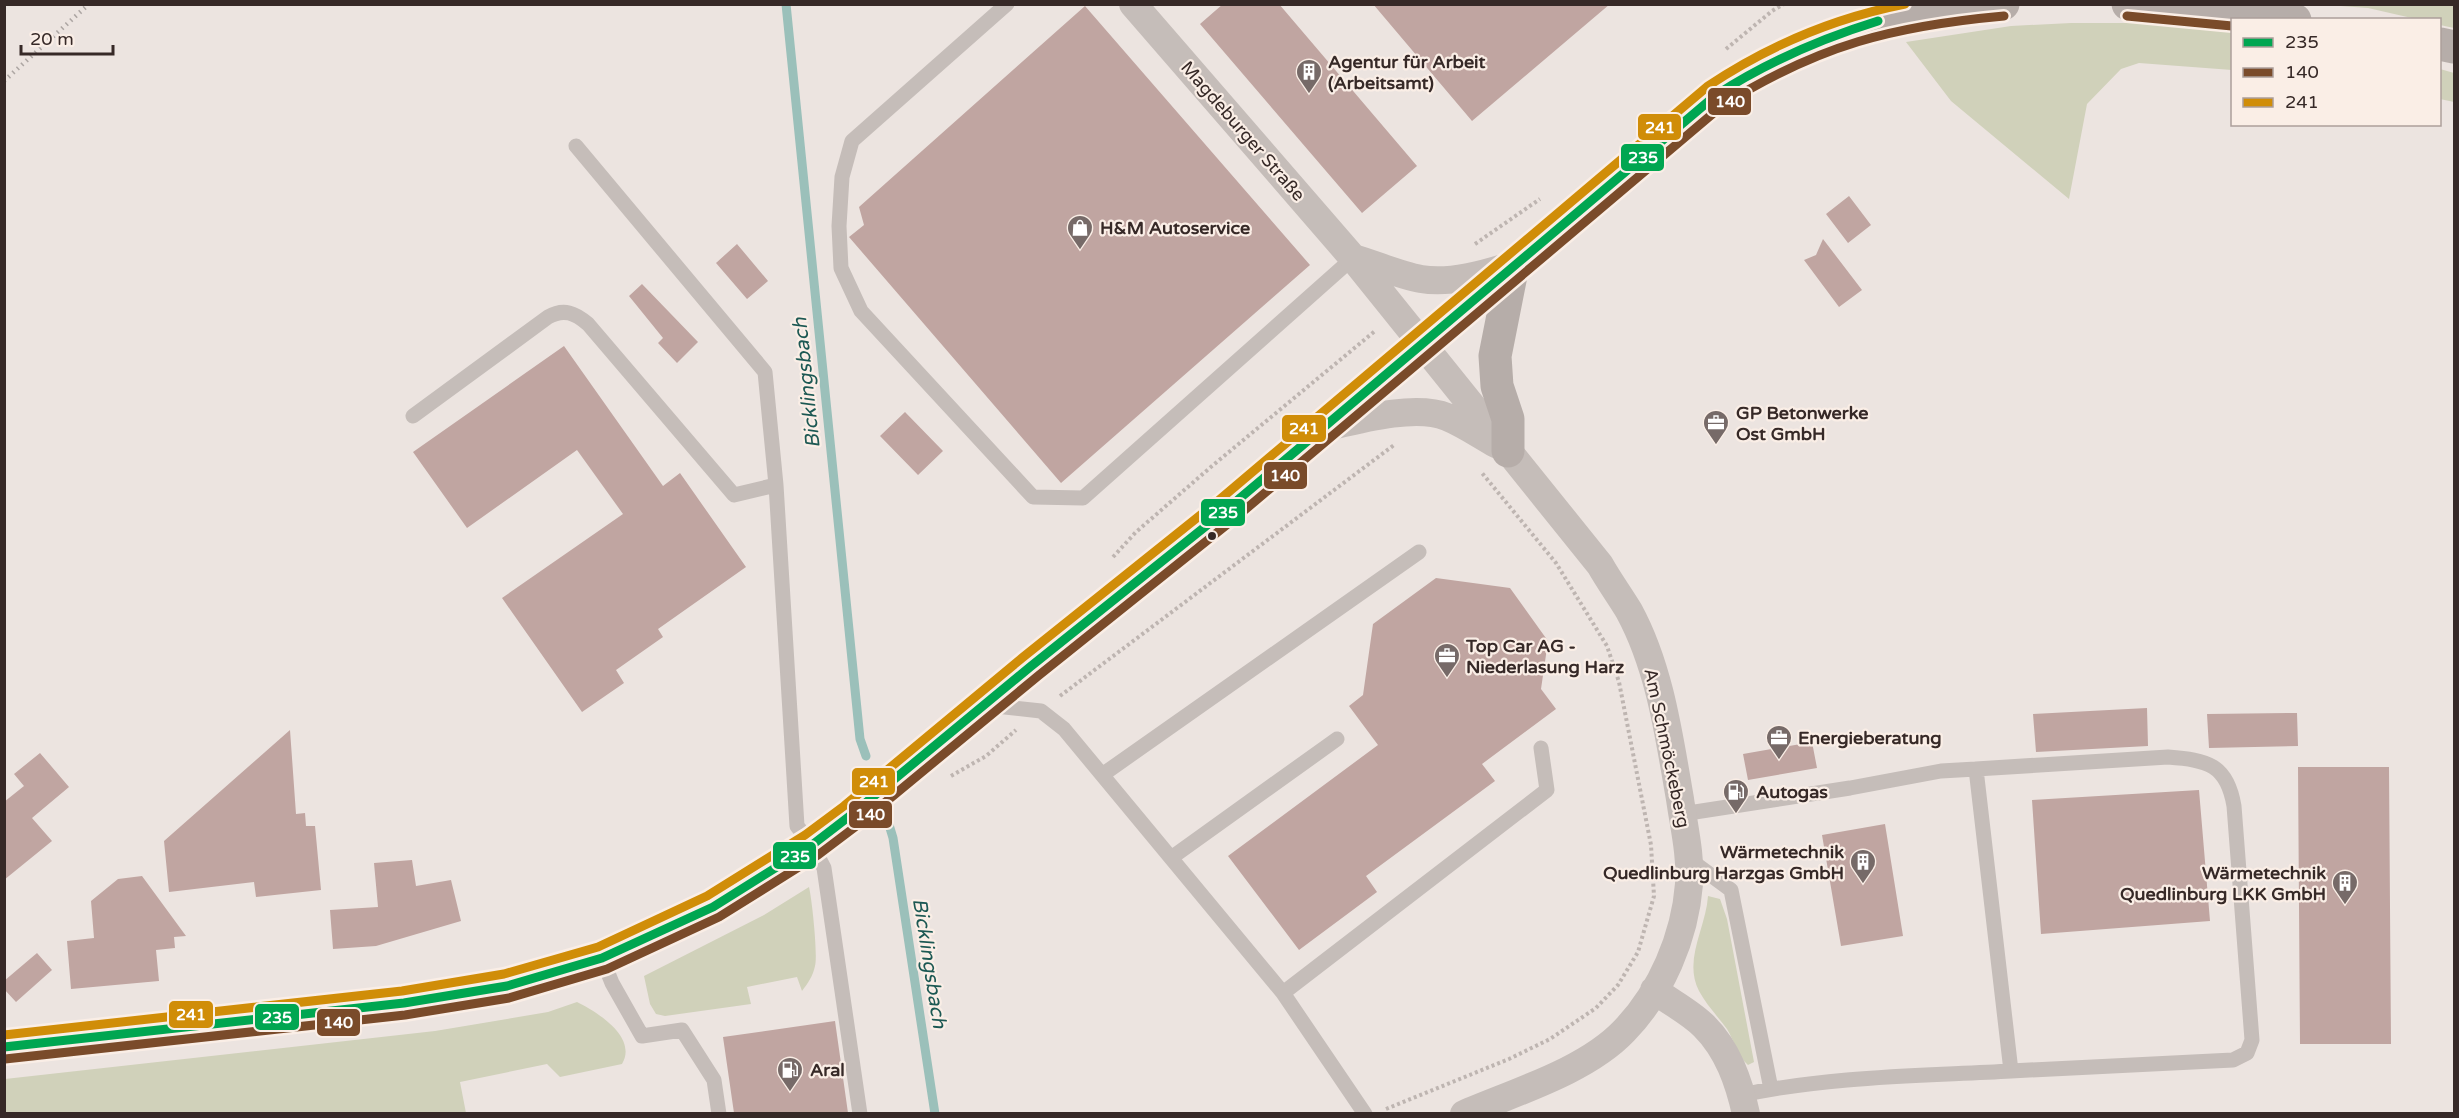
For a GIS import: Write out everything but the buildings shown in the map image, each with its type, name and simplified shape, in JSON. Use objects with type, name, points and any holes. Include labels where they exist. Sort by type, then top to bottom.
[{"type":"main road","points":[[4,1047],[404,1003],[507,986],[602,958],[713,907],[812,845],[1324,428],[1421,343],[1716,95],[1791,51],[1876,13],[1934,11],[2003,4]]},
{"type":"main road","points":[[2128,4],[2274,18]]},
{"type":"main road","points":[[1508,451],[1508,419],[1497,386],[1495,356],[1513,265]]},
{"type":"street","name":"Magdeburger Straße","points":[[1133,4],[1353,258],[1421,343]]},
{"type":"street","points":[[1353,258],[1422,279],[1446,279],[1491,272],[1513,265]]},
{"type":"street","name":"Am Schmöckeberg","points":[[1421,343],[1600,565],[1629,612],[1654,674],[1669,738],[1689,859],[1690,881],[1686,910],[1671,956],[1654,990]]},
{"type":"street","points":[[1324,428],[1357,420],[1425,412],[1447,417],[1508,451]]},
{"type":"street","points":[[1464,1113],[1573,1068],[1601,1052],[1624,1031],[1654,990],[1703,1025],[1716,1040],[1730,1063],[1744,1104]]},
{"type":"lane","points":[[1007,4],[852,141],[842,177],[839,226],[840,268],[861,311],[1034,497],[1083,498],[1353,258]]},
{"type":"lane","points":[[576,146],[765,372],[776,485],[797,826],[812,845],[824,868],[860,1113]]},
{"type":"lane","points":[[413,416],[548,317],[559,312],[571,312],[588,324],[734,495],[776,485]]},
{"type":"lane","points":[[1102,775],[1419,552]]},
{"type":"lane","points":[[985,704],[1041,711],[1064,729],[1283,993],[1365,1113]]},
{"type":"lane","points":[[1171,858],[1337,739]]},
{"type":"lane","points":[[1283,993],[1548,790],[1541,748]]},
{"type":"lane","points":[[1682,814],[1850,788],[1941,771],[2168,757],[2199,759],[2213,765],[2224,776],[2231,790],[2252,1040],[2247,1053],[2233,1060],[1831,1082],[1771,1089],[1744,1104]]},
{"type":"lane","points":[[1976,769],[2011,1071]]},
{"type":"lane","points":[[1689,859],[1731,890],[1771,1089]]},
{"type":"lane","points":[[602,958],[612,983],[642,1036],[682,1030],[714,1080],[719,1113]]},
{"type":"path","points":[[1719,54],[1784,4]]},
{"type":"path","points":[[1473,245],[1550,193]]},
{"type":"path","points":[[1112,558],[1136,532],[1212,466],[1398,313]]},
{"type":"path","points":[[949,777],[986,756],[1094,668],[1173,612],[1402,439]]},
{"type":"green space","points":[[2327,5],[2454,5],[2454,28],[2441,25],[2441,18],[2412,18],[2368,8]]},
{"type":"green space","points":[[2140,23],[2231,32],[2231,70],[2139,63],[2121,69],[2087,104],[2069,199],[1951,101],[1906,42],[2011,26]]},
{"type":"green space","points":[[2441,69],[2454,73],[2454,102],[2441,99]]},
{"type":"green space","points":[[809,887],[816,960],[812,976],[802,991],[797,977],[747,987],[751,1004],[665,1016],[656,1014],[650,1004],[644,976],[764,915]]},
{"type":"green space","points":[[1708,896],[1720,899],[1727,919],[1754,1062],[1748,1065],[1727,1029],[1702,996],[1695,979],[1694,956]]},
{"type":"green space","points":[[577,1002],[595,1012],[620,1035],[625,1044],[622,1064],[560,1077],[547,1064],[460,1082],[466,1113],[5,1113],[5,1079],[435,1031],[548,1012]]},
{"type":"waterway","name":"Bicklingsbach","points":[[786,4],[860,739],[866,756]]},
{"type":"waterway","name":"Bicklingsbach","points":[[887,818],[893,838],[935,1114]]},
{"type":"railway","points":[[4,81],[89,4]]},
{"type":"transit line","name":"241","points":[[4,1035],[402,991],[504,974],[598,947],[707,896],[805,835],[844,806],[1022,658],[1218,501],[1708,86],[1754,58],[1802,35],[1853,17],[1905,4]]},
{"type":"transit line","name":"140","points":[[5,1059],[405,1015],[509,998],[607,969],[719,917],[818,855],[859,824],[1038,676],[1234,519],[1723,105],[1792,67],[1858,42],[1927,26],[2004,16]]},
{"type":"transit line","name":"140","points":[[2127,16],[2231,26]]},
{"type":"transit line","name":"235","points":[[4,1047],[404,1003],[507,986],[602,958],[713,907],[812,845],[851,815],[1030,667],[1226,510],[1716,95],[1794,52],[1878,21]]},
{"type":"place","name":"Agentur für Arbeit (Arbeitsamt)","points":[[1309,95]]},
{"type":"place","name":"H&M Autoservice","points":[[1080,251]]},
{"type":"place","name":"GP Betonwerke Ost GmbH","points":[[1716,446]]},
{"type":"place","name":"Top Car AG - Niederlasung Harz","points":[[1447,679]]},
{"type":"place","name":"Energieberatung","points":[[1779,761]]},
{"type":"place","name":"Autogas","points":[[1736,815]]},
{"type":"place","name":"Wärmetechnik Quedlinburg Harzgas GmbH","points":[[1863,885]]},
{"type":"place","name":"Wärmetechnik Quedlinburg LKK GmbH","points":[[2345,906]]},
{"type":"place","name":"Aral","points":[[790,1093]]}]
